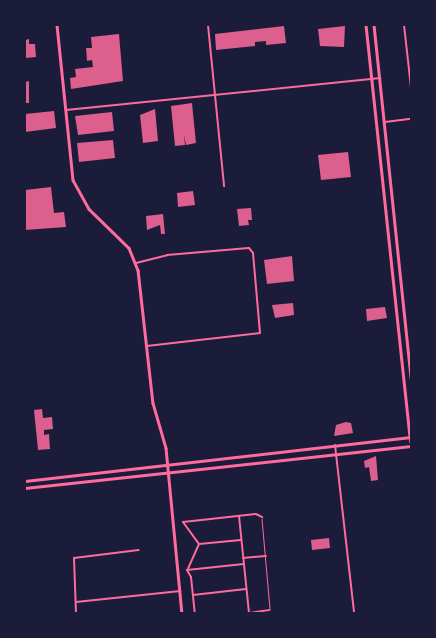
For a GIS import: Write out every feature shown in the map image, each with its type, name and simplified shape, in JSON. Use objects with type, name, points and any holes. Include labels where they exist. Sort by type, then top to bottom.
[{"type":"street","points":[[57,25],[70,161],[77,191],[88,209],[121,238],[136,262],[155,415],[164,437],[168,465],[182,613]]},
{"type":"street","points":[[208,25],[224,186]]},
{"type":"street","points":[[25,488],[411,444],[366,25]]},
{"type":"street","points":[[374,25],[411,378]]},
{"type":"street","points":[[404,25],[411,86]]},
{"type":"street","points":[[65,111],[380,78]]},
{"type":"street","points":[[385,122],[411,119]]},
{"type":"street","points":[[136,262],[167,255],[249,248],[253,253],[260,334],[147,346]]},
{"type":"street","points":[[25,481],[411,437]]},
{"type":"street","points":[[335,445],[354,613]]},
{"type":"street","points":[[199,544],[183,522],[258,514],[262,518]]},
{"type":"street","points":[[239,516],[249,613],[270,610]]},
{"type":"street","points":[[199,544],[241,540]]},
{"type":"street","points":[[196,613],[187,570],[199,544]]},
{"type":"street","points":[[76,613],[74,558],[139,550]]},
{"type":"street","points":[[243,558],[266,556]]},
{"type":"street","points":[[187,570],[244,564]]},
{"type":"street","points":[[193,595],[246,589]]},
{"type":"street","points":[[75,602],[180,590]]},
{"type":"lane","points":[[262,518],[270,610]]},
{"type":"building","points":[[284,26],[286,43],[266,45],[266,41],[255,42],[255,46],[216,50],[215,34]]},
{"type":"building","points":[[345,26],[344,47],[320,46],[318,29]]},
{"type":"building","points":[[119,34],[123,81],[71,89],[70,78],[76,77],[75,69],[93,67],[92,60],[87,61],[86,48],[92,48],[91,37]]},
{"type":"building","points":[[29,39],[29,44],[35,44],[36,57],[25,58],[25,40]]},
{"type":"building","points":[[29,81],[29,103],[25,103],[25,82]]},
{"type":"building","points":[[192,103],[196,143],[186,145],[184,135],[185,145],[175,146],[171,106]]},
{"type":"building","points":[[155,109],[158,141],[143,143],[140,115]]},
{"type":"building","points":[[54,111],[56,128],[25,132],[25,114]]},
{"type":"building","points":[[112,112],[114,131],[78,135],[75,116]]},
{"type":"building","points":[[113,140],[115,158],[79,162],[77,143]]},
{"type":"building","points":[[348,152],[351,177],[321,180],[318,155]]},
{"type":"building","points":[[51,187],[54,213],[64,212],[66,227],[25,230],[25,190]]},
{"type":"building","points":[[193,191],[195,205],[178,207],[177,193]]},
{"type":"building","points":[[251,208],[252,220],[248,220],[249,225],[239,226],[237,209]]},
{"type":"building","points":[[163,214],[165,234],[161,234],[160,225],[147,230],[146,216]]},
{"type":"building","points":[[292,256],[294,281],[267,284],[264,260]]},
{"type":"building","points":[[293,303],[294,315],[275,318],[272,305]]},
{"type":"building","points":[[385,307],[387,318],[367,321],[366,309]]},
{"type":"building","points":[[42,409],[43,418],[52,417],[53,429],[44,430],[44,435],[49,434],[50,449],[38,450],[34,410]]},
{"type":"building","points":[[346,422],[351,423],[353,433],[334,436],[336,425]]},
{"type":"building","points":[[376,456],[378,480],[371,481],[369,467],[365,468],[364,461]]},
{"type":"building","points":[[329,538],[330,548],[312,550],[311,540]]}]
